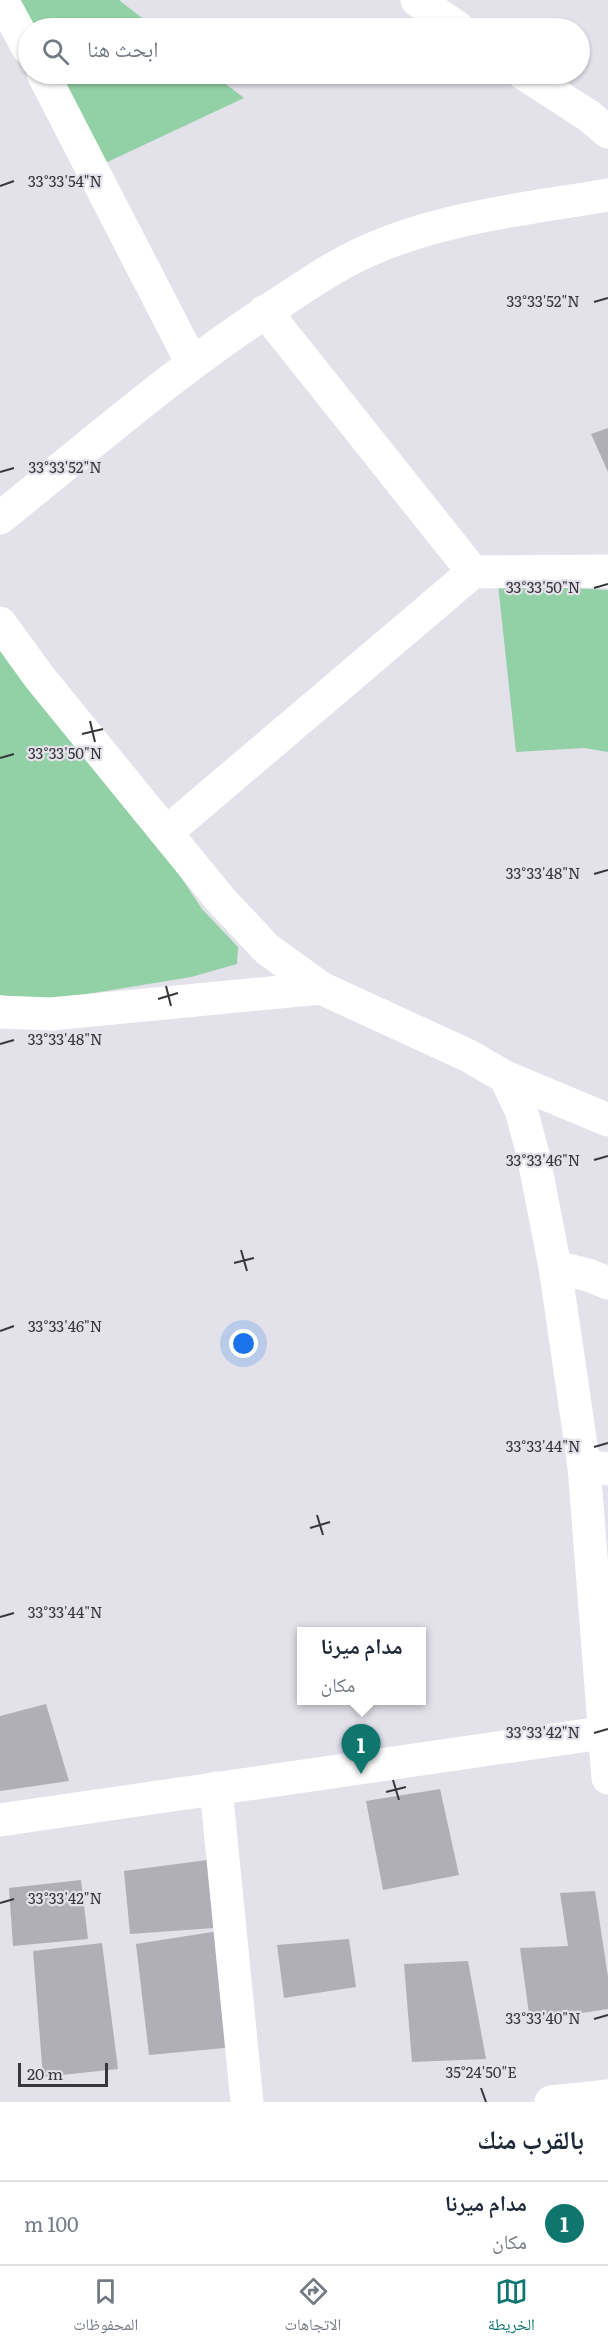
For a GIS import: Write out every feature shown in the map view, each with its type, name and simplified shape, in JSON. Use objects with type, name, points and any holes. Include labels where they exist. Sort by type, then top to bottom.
[{"type":"street","points":[[2,0],[18,30]]},
{"type":"street","points":[[417,0],[443,18]]},
{"type":"street","points":[[48,84],[192,363]]},
{"type":"street","points":[[539,84],[589,116],[608,132]]},
{"type":"street","points":[[0,518],[192,363],[266,311],[335,267],[374,248],[430,229],[608,195]]},
{"type":"street","points":[[266,311],[473,572]]},
{"type":"street","points":[[167,832],[473,572],[608,571]]},
{"type":"street","points":[[0,623],[40,678],[220,899],[267,949],[321,988],[469,1056],[505,1077],[608,1120]]},
{"type":"street","points":[[0,1012],[51,1014],[321,988]]},
{"type":"street","points":[[505,1077],[521,1110],[533,1154],[596,1467],[608,1778]]},
{"type":"street","points":[[555,1267],[588,1275],[608,1283]]},
{"type":"street","points":[[0,1820],[606,1732]]},
{"type":"street","points":[[216,1788],[247,2102]]},
{"type":"street","points":[[551,2102],[608,2096]]},
{"type":"green space","points":[[15,0],[119,0],[142,18],[25,18]]},
{"type":"green space","points":[[61,84],[226,84],[244,98],[101,165]]},
{"type":"green space","points":[[498,584],[608,590],[608,752],[584,748],[516,752]]},
{"type":"green space","points":[[0,639],[147,826],[202,909],[238,947],[237,964],[191,977],[45,1001],[0,995]]},
{"type":"building","points":[[608,428],[608,472],[591,434]]},
{"type":"building","points":[[46,1704],[69,1781],[0,1791],[0,1716]]},
{"type":"building","points":[[440,1789],[459,1875],[383,1890],[366,1801]]},
{"type":"building","points":[[207,1860],[214,1928],[130,1934],[124,1871]]},
{"type":"building","points":[[81,1880],[88,1939],[13,1946],[9,1888]]},
{"type":"building","points":[[595,1891],[608,1977],[608,2009],[530,2021],[520,1948],[568,1946],[560,1893]]},
{"type":"building","points":[[225,1930],[235,2047],[149,2055],[136,1944]]},
{"type":"building","points":[[349,1939],[356,1987],[284,1998],[277,1945]]},
{"type":"building","points":[[102,1943],[118,2069],[43,2077],[33,1951]]},
{"type":"building","points":[[468,1961],[486,2059],[412,2062],[404,1964]]},
{"type":"place","name":"مدام ميرنا","points":[[361,1774]]}]
